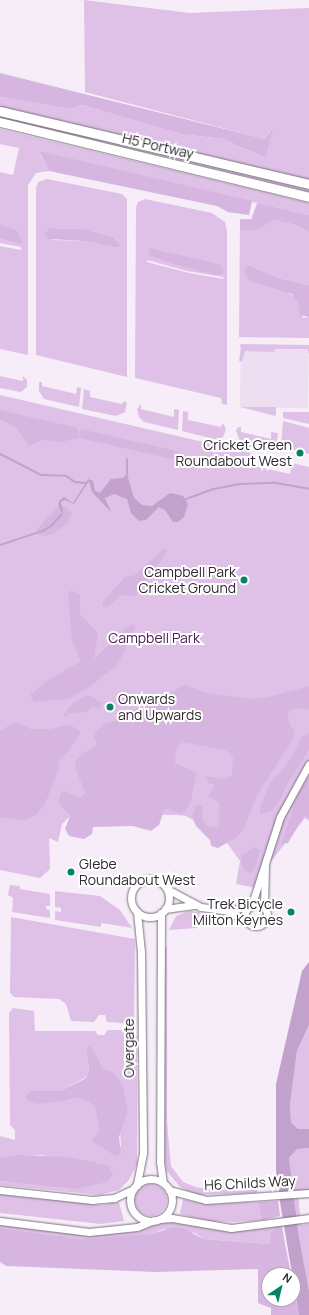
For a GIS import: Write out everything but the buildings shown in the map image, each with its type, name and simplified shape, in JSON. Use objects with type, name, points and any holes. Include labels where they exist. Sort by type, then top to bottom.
[{"type":"main road","name":"H5 Portway","points":[[0,111],[309,184]]},
{"type":"main road","name":"H5 Portway","points":[[0,122],[309,197]]},
{"type":"street","points":[[248,923],[245,912],[251,905],[280,817],[309,764]]},
{"type":"street","points":[[194,905],[163,911],[149,917],[137,912],[131,895],[136,884],[150,879],[160,881],[167,889],[194,905],[228,911],[254,926],[264,922],[267,916],[264,907],[265,866]]},
{"type":"street","points":[[135,1187],[130,1200],[134,1212],[143,1219],[157,1220],[165,1215],[171,1204],[169,1190],[163,1183],[160,1162],[159,928],[163,911],[169,899],[167,889]]},
{"type":"street","points":[[228,911],[251,905],[264,907]]},
{"type":"street","name":"Overgate","points":[[135,1187],[143,1153],[141,952],[137,912]]},
{"type":"street","points":[[0,1190],[92,1200],[114,1198],[147,1180],[163,1183]]},
{"type":"street","name":"H6 Childs Way","points":[[169,1190],[206,1200],[268,1198],[309,1193]]},
{"type":"street","points":[[0,1221],[96,1232],[136,1227],[157,1220],[172,1218],[231,1228],[268,1225],[309,1218]]},
{"type":"shaded area","points":[[0,73],[265,139],[274,125],[265,158],[223,139],[181,134],[82,105],[70,109],[0,97]]},
{"type":"shaded area","points":[[39,151],[252,201],[249,215],[228,212],[217,206],[49,171]]},
{"type":"shaded area","points":[[258,203],[309,215],[309,233],[296,225],[273,220],[256,230],[240,230],[240,220],[252,220]]},
{"type":"shaded area","points":[[0,224],[17,230],[22,242],[20,244],[0,239]]},
{"type":"shaded area","points":[[50,228],[85,229],[113,237],[121,245],[118,248],[84,241],[49,239],[44,234]]},
{"type":"shaded area","points":[[148,248],[219,264],[222,266],[223,273],[216,275],[170,263],[149,255]]},
{"type":"shaded area","points":[[248,265],[279,278],[309,285],[309,317],[300,315],[298,303],[292,294],[250,281],[244,272]]},
{"type":"shaded area","points":[[241,344],[309,345],[308,408],[240,407]]},
{"type":"shaded area","points":[[0,410],[78,428],[79,438],[61,442],[42,440],[29,446],[15,427],[0,419]]},
{"type":"shaded area","points":[[81,429],[177,451],[175,460],[79,438]]},
{"type":"shaded area","points":[[127,474],[134,498],[142,505],[152,506],[170,493],[183,496],[188,504],[184,517],[178,522],[173,522],[165,510],[159,507],[146,520],[139,521],[131,513],[127,499],[114,494],[105,498],[111,512],[92,492],[89,481],[74,504],[65,500],[61,502],[63,510],[62,514],[58,504],[60,500],[64,497],[73,503],[88,479],[93,481],[95,491],[100,493],[111,479],[123,478]]},
{"type":"shaded area","points":[[61,504],[72,512],[68,522],[55,533],[46,536],[39,535],[37,530]]},
{"type":"shaded area","points":[[164,548],[168,551],[136,596],[121,595],[108,607],[102,606],[103,601],[125,577],[135,575]]},
{"type":"shaded area","points":[[71,590],[80,595],[80,614],[98,633],[94,659],[131,624],[136,627],[118,664],[92,685],[69,699],[34,702],[30,695],[44,683],[81,661],[72,641],[68,595]]},
{"type":"shaded area","points":[[185,685],[206,693],[252,699],[268,697],[309,686],[309,710],[296,708],[287,712],[290,725],[295,732],[293,739],[257,795],[244,828],[237,837],[218,848],[211,846],[210,840],[196,826],[192,817],[196,805],[200,805],[203,807],[202,817],[206,826],[219,827],[219,803],[208,796],[215,785],[209,783],[206,776],[225,779],[232,775],[233,757],[225,750],[183,742],[176,749],[175,763],[197,773],[190,804],[186,811],[181,814],[169,809],[164,810],[159,825],[151,831],[133,826],[93,827],[92,834],[84,839],[69,836],[65,829],[70,816],[58,802],[61,792],[64,791],[81,798],[85,793],[75,767],[76,760],[85,752],[94,748],[97,742],[94,738],[96,731],[104,724],[127,717],[145,701],[164,696]]},
{"type":"shaded area","points":[[88,695],[103,703],[99,709],[92,707],[87,712],[72,713],[64,717],[64,714],[73,703]]},
{"type":"shaded area","points":[[18,722],[30,729],[50,729],[67,725],[74,727],[81,733],[67,753],[59,760],[59,768],[45,804],[36,815],[24,821],[0,817],[0,730]]},
{"type":"shaded area","points":[[309,733],[309,750],[287,785],[280,800],[272,811],[260,814],[260,807],[270,783],[287,764],[302,737]]},
{"type":"shaded area","points":[[309,777],[309,818],[304,816],[288,843],[281,844],[298,794]]},
{"type":"shaded area","points":[[254,847],[260,850],[255,868],[251,873],[244,870],[241,862],[242,856]]},
{"type":"shaded area","points":[[309,962],[309,1025],[297,1051],[290,1105],[291,1122],[298,1129],[309,1129],[309,1148],[297,1149],[289,1158],[299,1237],[309,1291],[309,1315],[299,1315],[298,1307],[301,1307],[301,1267],[291,1267],[276,1178],[276,1084],[302,971]]},
{"type":"shaded area","points":[[89,1046],[93,1049],[103,1068],[113,1072],[123,1086],[128,1111],[119,1137],[121,1154],[117,1157],[91,1141],[99,1131],[95,1108],[88,1102],[80,1098],[37,1104],[28,1101],[25,1096],[31,1091],[60,1091],[86,1078],[89,1070],[86,1049]]},
{"type":"shaded area","points":[[18,1155],[68,1157],[108,1165],[113,1175],[107,1182],[76,1189],[0,1181],[0,1158]]},
{"type":"shaded area","points":[[278,1201],[280,1216],[262,1220],[258,1202]]},
{"type":"shaded area","points":[[281,1222],[289,1267],[261,1267],[261,1304],[258,1303],[258,1269],[156,1272],[6,1266],[0,1262],[0,1228],[83,1239],[152,1234],[173,1227],[185,1229],[203,1239],[269,1244],[271,1232]]},
{"type":"shaded area","points":[[268,1307],[298,1307],[299,1315],[271,1315],[271,1308]]},
{"type":"green space","points":[[84,0],[190,13],[309,8],[309,184],[0,111],[0,97],[70,109],[82,105],[181,134],[223,139],[264,158],[273,126],[265,139],[85,92]]},
{"type":"green space","points":[[0,113],[309,188],[309,192],[150,152],[0,118]]},
{"type":"green space","points":[[0,129],[309,203],[309,215],[258,203],[252,220],[240,220],[240,230],[273,220],[296,225],[309,233],[309,285],[279,278],[248,265],[296,298],[303,318],[309,317],[309,338],[239,337],[240,219],[251,219],[257,203],[39,152],[49,171],[36,173],[28,185],[28,355],[0,349],[0,246],[21,250],[21,247],[0,243],[0,239],[20,244],[17,230],[0,224],[0,172],[13,175],[19,148],[0,144]]},
{"type":"green space","points":[[47,179],[122,194],[127,199],[127,377],[36,355],[36,188],[38,182]],"holes":[[[50,228],[85,229],[113,237],[121,245],[118,248],[84,241],[53,240]]]},
{"type":"green space","points":[[145,199],[212,213],[225,222],[227,231],[227,405],[222,404],[221,398],[135,378],[136,208],[138,202]],"holes":[[[147,260],[187,271],[223,277],[224,279],[189,273],[147,262]]]},
{"type":"green space","points":[[241,344],[309,345],[309,354],[307,349],[275,349],[274,352],[245,351],[242,362],[239,361],[241,347],[239,347]]},
{"type":"green space","points":[[0,376],[23,381],[23,376],[27,380],[27,387],[21,392],[0,388]]},
{"type":"green space","points":[[39,382],[42,382],[42,386],[76,394],[77,387],[81,388],[79,407],[44,399],[39,391]]},
{"type":"green space","points":[[84,389],[90,391],[90,397],[122,404],[124,401],[127,403],[125,412],[116,416],[82,409]]},
{"type":"green space","name":"Campbell Park","points":[[0,395],[251,453],[249,465],[290,474],[292,463],[309,467],[309,821],[305,818],[269,864],[256,888],[236,884],[240,861],[222,836],[186,816],[176,815],[72,814],[62,824],[58,842],[49,838],[50,869],[40,878],[0,870]]},
{"type":"green space","points":[[141,404],[141,409],[174,417],[174,409],[179,410],[178,430],[144,422],[139,417],[137,409]]},
{"type":"green space","points":[[240,407],[276,407],[276,413],[275,416]]},
{"type":"green space","points":[[183,411],[188,412],[188,420],[221,427],[223,423],[226,429],[224,435],[222,438],[214,439],[182,431]]},
{"type":"green space","points":[[283,412],[309,412],[309,424],[283,418]]},
{"type":"green space","points":[[283,421],[309,428],[309,454],[281,446]]},
{"type":"green space","points":[[238,427],[241,427],[241,432],[271,439],[271,432],[278,433],[276,450],[242,446],[236,431]]},
{"type":"green space","points":[[10,885],[20,886],[20,889],[50,894],[50,906],[46,906],[46,909],[50,910],[50,918],[12,912],[13,898],[8,895]]},
{"type":"green space","points":[[55,891],[100,896],[120,910],[132,928],[101,923],[101,927],[55,920],[55,911],[61,912],[61,908],[55,907]]},
{"type":"green space","points":[[189,911],[200,912],[197,928],[169,930],[176,916]]},
{"type":"green space","points":[[11,917],[135,939],[134,1019],[122,1023],[107,1022],[105,1015],[99,1015],[94,1022],[71,1021],[66,1004],[59,999],[14,997],[10,993]]},
{"type":"green space","points":[[167,946],[167,1122],[171,1166],[183,1182],[196,1187],[210,1190],[257,1189],[257,1193],[197,1195],[180,1187],[166,1170],[164,1156],[164,1036],[165,948]]},
{"type":"green space","points":[[13,1008],[34,1011],[35,1031],[95,1031],[98,1035],[104,1035],[108,1030],[130,1030],[137,1037],[137,1164],[129,1180],[119,1190],[100,1195],[0,1185],[0,1181],[31,1184],[108,1165],[41,1155],[0,1158],[0,1136],[15,1140],[15,1130],[10,1125],[9,1013]],"holes":[[[86,1049],[93,1049],[103,1068],[113,1072],[128,1111],[120,1130],[121,1145],[117,1157],[100,1144],[94,1143],[99,1131],[95,1108],[88,1102],[80,1098],[65,1100],[31,1091],[60,1091],[86,1077],[89,1070]]]},
{"type":"green space","points":[[309,1025],[309,1129],[298,1129],[291,1122],[290,1105],[297,1051]]},
{"type":"green space","points":[[309,1148],[309,1193],[298,1194],[301,1225],[309,1224],[309,1292],[299,1237],[289,1158],[297,1149]]},
{"type":"green space","points":[[148,1184],[154,1184],[164,1191],[167,1200],[166,1206],[160,1213],[154,1216],[148,1216],[138,1209],[135,1203],[135,1197],[142,1187]]},
{"type":"green space","points":[[0,1193],[101,1205],[119,1202],[124,1221],[101,1224],[0,1213]]},
{"type":"green space","points":[[183,1199],[203,1204],[258,1202],[262,1220],[233,1222],[207,1221],[180,1214]]},
{"type":"green space","points":[[160,1219],[210,1226],[281,1223],[271,1232],[269,1244],[203,1239],[195,1233],[164,1229],[152,1234],[119,1238],[83,1239],[0,1228],[0,1221],[109,1232]]},
{"type":"waterway","points":[[0,454],[41,475],[66,476],[75,482],[85,483]]},
{"type":"waterway","points":[[127,459],[127,474]]},
{"type":"waterway","points":[[186,499],[214,489],[240,484],[276,483],[309,489]]},
{"type":"waterway","points":[[0,545],[42,531],[51,526],[62,514]]},
{"type":"place","name":"Cricket Green Roundabout West","points":[[300,453]]},
{"type":"place","name":"Campbell Park Cricket Ground","points":[[244,580]]},
{"type":"place","name":"Onwards and Upwards","points":[[110,707]]},
{"type":"place","name":"Glebe Roundabout West","points":[[71,872]]},
{"type":"place","name":"Trek Bicycle Milton Keynes","points":[[291,912]]}]
